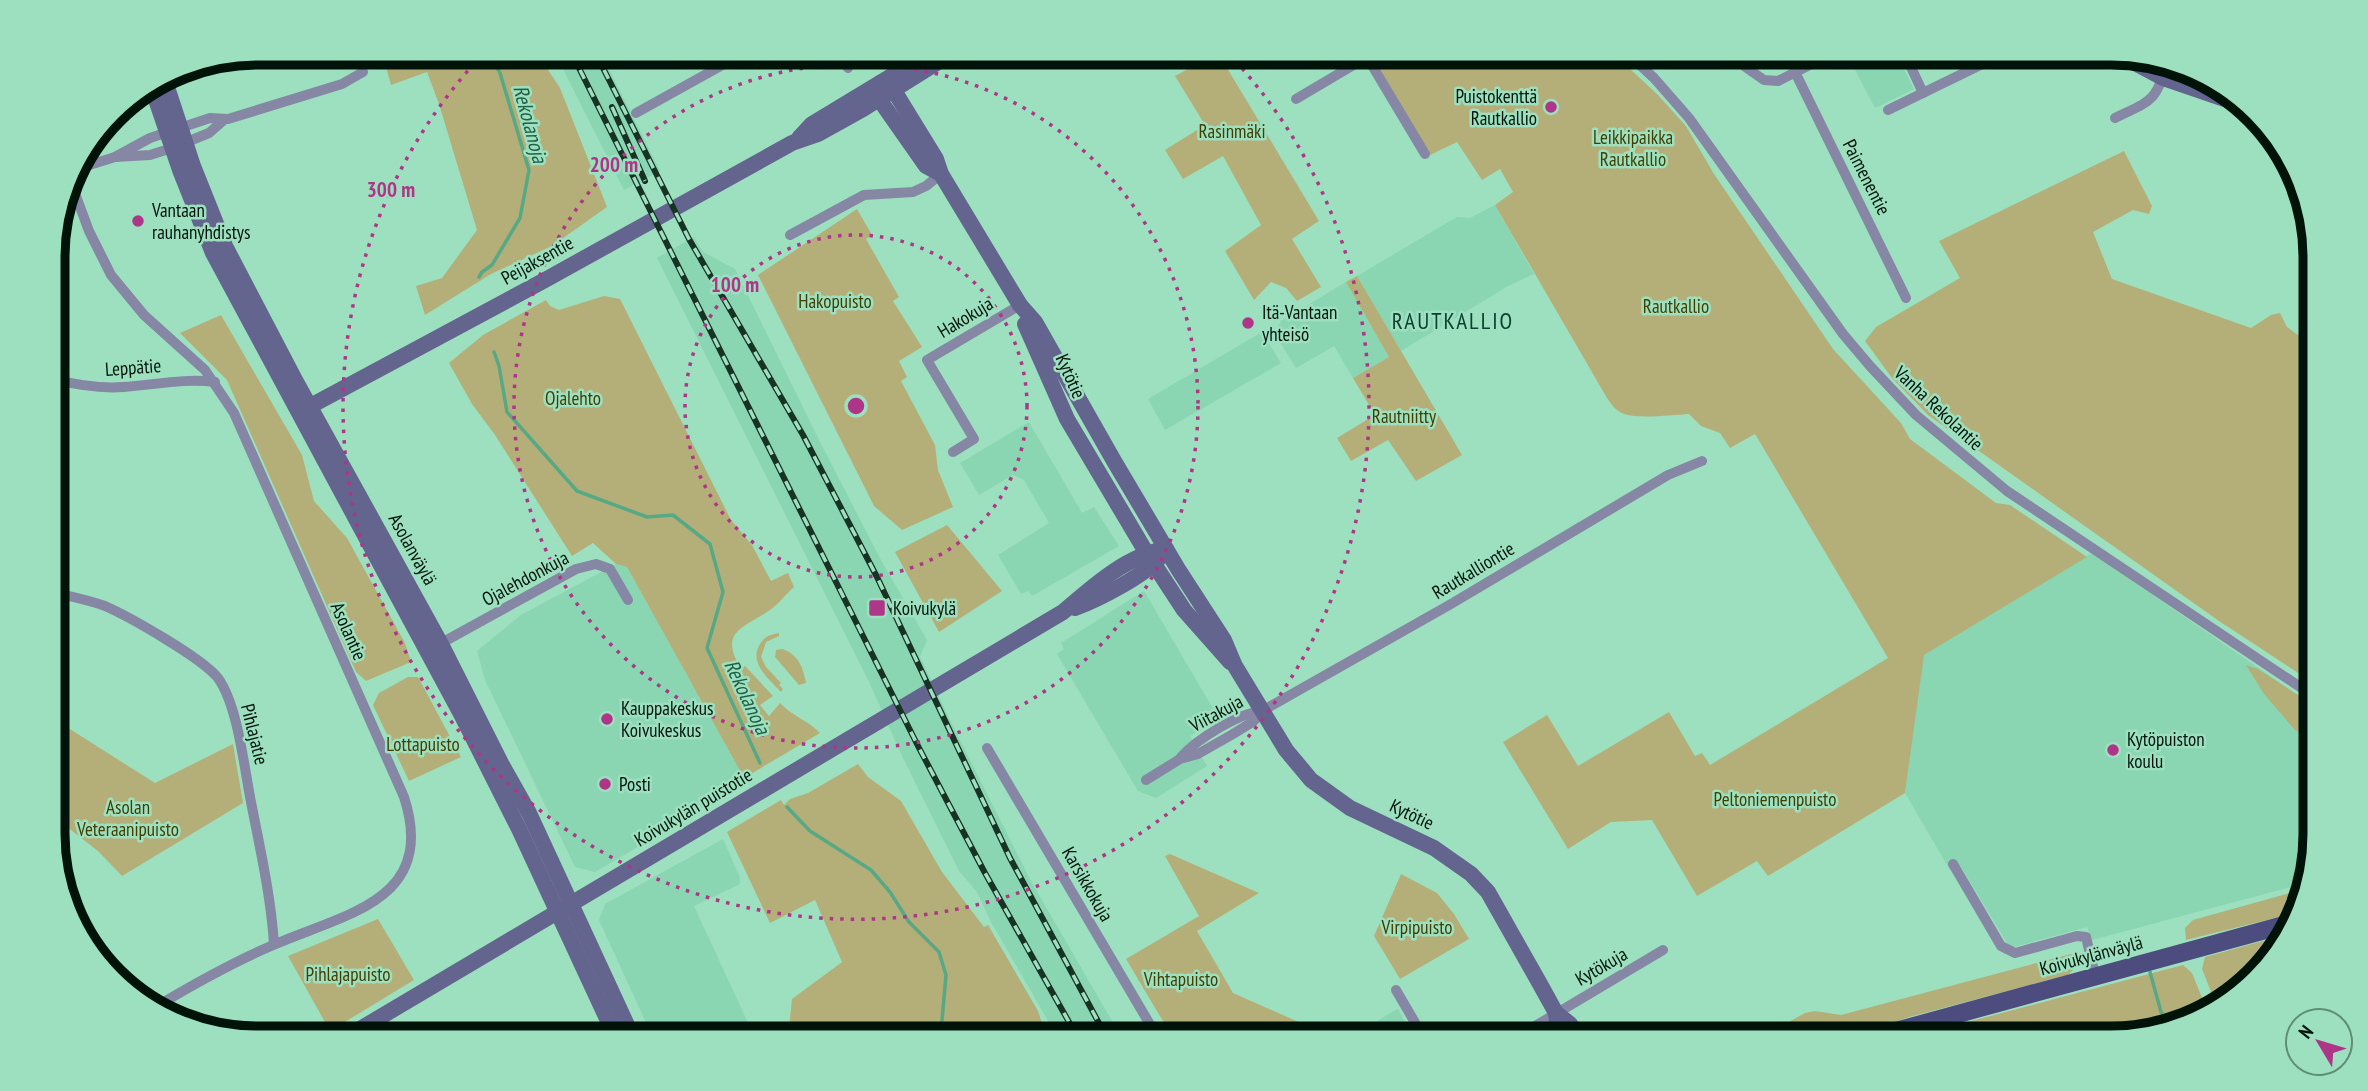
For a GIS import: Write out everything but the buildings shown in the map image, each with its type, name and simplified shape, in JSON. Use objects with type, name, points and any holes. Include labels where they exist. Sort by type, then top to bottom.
[{"type":"main road","name":"Koivukylänväylä","points":[[1916,1026],[2279,926]]},
{"type":"street","points":[[636,113],[723,65]]},
{"type":"street","name":"Peijaksentie","points":[[884,90],[915,65]]},
{"type":"street","name":"Peijaksentie","points":[[304,410],[794,142],[818,134],[884,90],[930,65]]},
{"type":"street","points":[[1296,99],[1349,65]]},
{"type":"street","points":[[1371,65],[1425,154]]},
{"type":"street","name":"Vanha Rekolantie","points":[[1640,65],[1689,118],[1843,334],[1916,415],[1973,464],[2040,515],[2303,689]]},
{"type":"street","points":[[1743,65],[1764,80],[1778,80],[1809,65]]},
{"type":"street","points":[[1910,65],[1923,93]]},
{"type":"street","points":[[1888,110],[1980,65]]},
{"type":"street","points":[[115,157],[150,155],[210,118],[225,119],[342,84],[363,72]]},
{"type":"street","name":"Paimenentie","points":[[1795,72],[1906,298]]},
{"type":"street","points":[[2115,118],[2153,97],[2165,72]]},
{"type":"street","name":"Asolanväylä","points":[[166,88],[176,138]]},
{"type":"street","name":"Kytötie","points":[[884,90],[926,166],[942,174],[1020,304],[1035,322],[1166,549],[1224,640],[1235,666],[1286,750],[1311,780],[1350,808],[1434,848],[1471,874],[1488,892],[1556,1013],[1571,1026]]},
{"type":"street","name":"Asolanväylä","points":[[155,94],[304,410],[434,647],[515,822],[627,1026]]},
{"type":"street","points":[[89,165],[115,157],[150,138],[176,138],[214,130],[225,119]]},
{"type":"street","points":[[790,235],[864,195],[912,192],[942,174]]},
{"type":"street","name":"Asolantie","points":[[75,194],[89,231],[111,275],[144,316],[205,370],[234,413],[404,797],[412,828],[408,861],[402,873],[379,899],[356,912],[228,964],[164,1002]]},
{"type":"street","name":"Kytötie","points":[[1020,304],[1024,321],[1067,419],[1184,610],[1235,666]]},
{"type":"street","name":"Hakokuja","points":[[953,452],[974,439],[927,360],[1020,304]]},
{"type":"street","name":"Leppätie","points":[[65,382],[86,387],[122,387],[195,380],[215,382]]},
{"type":"street","name":"Rautkalliontie","points":[[1262,711],[1451,604],[1668,475],[1702,461]]},
{"type":"street","name":"Koivukylän puistotie","points":[[365,1026],[1063,612],[1086,592],[1166,549]]},
{"type":"street","name":"Ojalehdonkuja","points":[[434,647],[576,569],[596,564],[610,569],[628,600]]},
{"type":"street","name":"Pihlajatie","points":[[65,595],[105,606],[153,632],[218,678],[230,704],[246,770],[274,944]]},
{"type":"street","name":"Viitakuja","points":[[1146,780],[1180,759],[1193,745],[1249,712],[1262,711]]},
{"type":"street","name":"Karsikkokuja","points":[[986,748],[1151,1026]]},
{"type":"street","points":[[1953,864],[2001,946],[2015,953],[2077,936],[2086,937],[2095,975]]},
{"type":"street","name":"Asolanväylä","points":[[564,908],[611,1026]]},
{"type":"street","name":"Kytökuja","points":[[1556,1013],[1663,950]]},
{"type":"street","points":[[1396,990],[1417,1026]]},
{"type":"street","points":[[1534,1026],[1556,1013]]},
{"type":"street","name":"Kytötie","points":[[1556,1013],[1557,1026]]},
{"type":"shaded area","points":[[561,65],[607,65],[660,171],[624,190]]},
{"type":"shaded area","points":[[1853,65],[1902,65],[1914,89],[1875,108]]},
{"type":"shaded area","points":[[1495,205],[1534,274],[1508,286],[1401,351],[1357,276],[1457,217],[1470,218]]},
{"type":"shaded area","points":[[694,237],[703,252],[735,269],[882,562],[927,640],[920,657],[952,724],[1032,883],[1115,1026],[1051,1026],[991,922],[977,892],[959,871],[869,682],[657,258]]},
{"type":"shaded area","points":[[1346,282],[1389,357],[1353,378],[1334,346],[1296,368],[1275,334],[1281,321]]},
{"type":"shaded area","points":[[1262,332],[1281,363],[1165,430],[1148,399]]},
{"type":"shaded area","points":[[1029,422],[1082,513],[1094,507],[1119,546],[1032,596],[1028,591],[1021,594],[998,555],[1049,523],[1024,480],[1013,475],[979,495],[960,463]]},
{"type":"shaded area","name":"Kytöpuiston koulu","points":[[2092,553],[2303,699],[2303,834],[2302,859],[2296,886],[2092,940],[2087,927],[2010,948],[1960,865],[1950,870],[1905,793],[1923,655]]},
{"type":"shaded area","name":"Kauppakeskus Koivukeskus","points":[[616,564],[627,567],[744,778],[697,812],[595,872],[575,867],[485,680],[477,651],[521,615]]},
{"type":"shaded area","points":[[1144,591],[1219,719],[1190,736],[1207,766],[1156,798],[1138,791],[1057,654],[1064,649],[1061,643]]},
{"type":"shaded area","points":[[723,839],[740,878],[740,884],[694,906],[749,1026],[648,1026],[599,920],[605,904]]},
{"type":"shaded area","points":[[1397,1009],[1407,1026],[1369,1026]]},
{"type":"green space","points":[[385,65],[545,65],[560,88],[607,207],[552,246],[491,274],[425,315],[416,286],[442,278],[477,230],[427,72],[391,85]]},
{"type":"green space","name":"Rasinmäki","points":[[1196,65],[1225,65],[1319,221],[1292,239],[1321,287],[1297,301],[1286,288],[1271,282],[1254,300],[1225,251],[1261,225],[1223,156],[1183,179],[1165,150],[1205,125],[1175,76]]},
{"type":"green space","name":"Rautkallio","points":[[1376,65],[1626,65],[1686,126],[1714,174],[1833,349],[1901,423],[1910,439],[1996,503],[2010,505],[2087,557],[1924,655],[1905,793],[1768,876],[1757,861],[1697,896],[1652,820],[1611,822],[1568,849],[1503,742],[1547,715],[1578,766],[1669,712],[1695,756],[1702,753],[1710,765],[1888,658],[1755,434],[1730,448],[1720,433],[1701,426],[1689,414],[1639,416],[1624,414],[1614,407],[1495,205],[1513,192],[1500,169],[1482,180],[1457,142],[1430,155]]},
{"type":"green space","points":[[2124,151],[2152,206],[2149,214],[2133,210],[2093,232],[2112,279],[2251,328],[2271,315],[2280,313],[2287,327],[2303,339],[2303,676],[2219,621],[1928,415],[1892,378],[1865,341],[1876,327],[1960,278],[1939,241]]},
{"type":"green space","name":"Hakopuisto","points":[[857,209],[872,235],[866,239],[899,297],[893,301],[922,347],[899,361],[907,377],[901,381],[935,445],[938,470],[953,507],[902,530],[874,506],[758,275]]},
{"type":"green space","name":"Rautniitty","points":[[1357,276],[1462,455],[1416,481],[1388,440],[1351,461],[1337,438],[1375,415],[1353,378],[1389,357],[1346,282]]},
{"type":"green space","name":"Ojalehto","points":[[604,296],[620,299],[731,520],[752,545],[771,581],[788,573],[794,587],[774,607],[739,630],[732,645],[741,668],[745,666],[773,696],[760,705],[769,716],[780,703],[820,733],[744,778],[627,567],[616,564],[593,543],[572,556],[495,435],[472,404],[449,363],[483,335],[546,300],[550,306],[559,310]]},
{"type":"green space","points":[[221,315],[302,455],[314,501],[347,538],[405,643],[411,662],[366,681],[356,672],[227,380],[180,333]]},
{"type":"green space","points":[[947,525],[1002,591],[939,632],[895,552]]},
{"type":"green space","points":[[779,633],[779,636],[766,642],[761,657],[766,667],[781,683],[781,692],[766,676],[757,658],[757,651],[764,639]]},
{"type":"green space","points":[[782,649],[792,654],[799,662],[806,683],[799,685],[775,657],[776,650]]},
{"type":"green space","points":[[2246,665],[2258,669],[2303,698],[2303,734],[2295,730],[2264,694]]},
{"type":"green space","name":"Lottapuisto","points":[[408,677],[418,677],[461,757],[409,781],[373,705],[379,693]]},
{"type":"green space","name":"Asolan Veteraanipuisto","points":[[65,726],[155,783],[233,744],[243,803],[122,876],[98,851],[65,826]]},
{"type":"green space","points":[[858,764],[868,777],[901,801],[942,872],[984,927],[988,925],[1038,1011],[1043,1026],[789,1026],[792,999],[842,962],[815,900],[770,923],[727,832],[781,800],[784,805],[790,799],[808,793]]},
{"type":"green space","name":"Vihtapuisto","points":[[1170,854],[1259,893],[1197,931],[1233,993],[1308,1026],[1166,1026],[1126,959],[1199,916],[1165,856]]},
{"type":"green space","name":"Virpipuisto","points":[[1401,874],[1437,893],[1469,939],[1400,979],[1374,936]]},
{"type":"green space","points":[[2294,892],[2286,913],[2279,917],[2186,940],[2185,928],[2193,920]]},
{"type":"green space","name":"Pihlajapuisto","points":[[378,919],[414,980],[338,1026],[327,1026],[288,956]]},
{"type":"green space","points":[[2272,939],[2247,970],[2213,996],[2202,969],[2205,957]]},
{"type":"green space","points":[[2071,954],[2078,957],[2080,963],[2068,975],[1883,1026],[1782,1026],[1805,1013],[1815,1011],[1841,1015]]},
{"type":"green space","points":[[2183,965],[2192,973],[2204,1002],[2185,1012],[2136,1025],[1952,1026]]},
{"type":"waterway","name":"Rekolanoja","points":[[479,277],[492,265],[520,218],[529,170],[495,65]]},
{"type":"waterway","name":"Rekolanoja","points":[[494,352],[507,412],[577,491],[647,517],[673,515],[710,544],[723,592],[707,648],[760,763]]},
{"type":"waterway","name":"Rekolanoja","points":[[787,807],[810,831],[871,870],[890,892],[909,922],[939,952],[946,975],[942,1026]]},
{"type":"waterway","points":[[2150,972],[2161,1012],[2167,1018]]},
{"type":"railway","points":[[578,65],[918,746],[985,873],[1071,1026]]},
{"type":"railway","points":[[602,65],[689,239],[803,435],[877,577],[1010,858],[1101,1026]]},
{"type":"railway","points":[[612,107],[645,181]]},
{"type":"place","name":"Puistokenttä Rautkallio","points":[[1551,107]]},
{"type":"place","name":"Vantaan rauhanyhdistys","points":[[138,221]]},
{"type":"place","name":"Itä-Vantaan yhteisö","points":[[1248,323]]},
{"type":"place","name":"Koivukylä","points":[[877,608]]},
{"type":"place","name":"Kauppakeskus Koivukeskus","points":[[607,719]]},
{"type":"place","name":"Kytöpuiston koulu","points":[[2113,750]]},
{"type":"place","name":"Posti","points":[[605,784]]},
{"type":"district","name":"RAUTKALLIO","points":[[1453,321]]},
{"type":"park label","name":"Leikkipaikka Rautkallio","points":[[1633,148]]},
{"type":"park label","name":"Peltoniemenpuisto","points":[[1775,799]]}]
